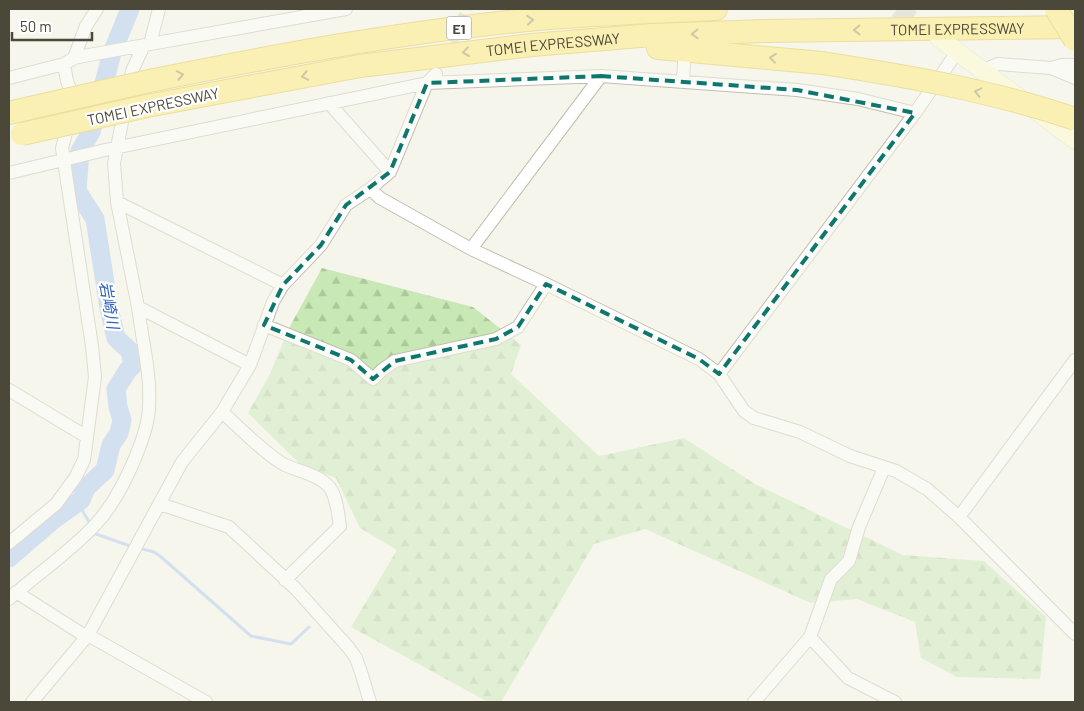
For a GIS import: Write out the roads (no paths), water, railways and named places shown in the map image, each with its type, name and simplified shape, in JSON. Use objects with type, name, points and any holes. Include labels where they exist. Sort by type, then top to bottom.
[{"type":"highway","points":[[205,70],[337,41],[506,9]]},
{"type":"highway","name":"TOMEI EXPRESSWAY","points":[[19,111],[154,80],[336,46],[508,22],[622,13],[716,9]]},
{"type":"highway","points":[[1051,18],[1075,40]]},
{"type":"highway","name":"TOMEI EXPRESSWAY","points":[[16,136],[147,106],[360,66],[532,45],[652,35],[1051,18],[1075,27]]},
{"type":"highway","points":[[532,45],[650,47],[699,50],[822,63],[910,77],[975,91],[1046,109],[1075,119]]},
{"type":"main road","points":[[938,38],[1075,140]]},
{"type":"street","points":[[159,9],[132,71],[111,149],[117,202],[146,355],[150,405],[146,427],[131,469],[113,501],[96,524],[13,595],[206,702]]},
{"type":"street","points":[[9,78],[89,55],[346,9]]},
{"type":"street","points":[[9,543],[56,504],[75,478],[84,460],[95,377],[94,362],[70,158],[62,148],[70,118],[72,94],[67,81],[69,61],[94,10]]},
{"type":"street","points":[[719,374],[915,113],[957,52]]},
{"type":"street","points":[[683,82],[684,62]]},
{"type":"street","points":[[981,71],[998,64],[1051,68],[1075,78]]},
{"type":"street","points":[[1051,68],[1062,64],[1075,65]]},
{"type":"street","points":[[32,702],[88,635],[182,462],[222,412],[250,365],[273,302],[283,285],[321,245],[346,206],[390,172],[427,83],[436,74]]},
{"type":"street","points":[[9,173],[111,149],[427,83],[601,76],[797,90],[858,99],[915,113]]},
{"type":"street","points":[[471,249],[601,76]]},
{"type":"street","points":[[329,103],[390,172]]},
{"type":"street","points":[[370,189],[380,198],[471,249],[699,360],[719,374],[744,411],[754,418],[800,432],[850,456],[896,471],[913,479],[959,517],[1075,634]]},
{"type":"street","points":[[117,202],[283,285]]},
{"type":"street","points":[[264,325],[351,360],[373,379],[382,370],[395,362],[496,339],[518,327],[546,284]]},
{"type":"street","points":[[138,307],[250,365]]},
{"type":"street","points":[[959,517],[1075,360]]},
{"type":"street","points":[[9,390],[87,436]]},
{"type":"street","points":[[222,412],[279,461],[310,474],[330,488],[338,510],[340,526],[285,580]]},
{"type":"street","points":[[754,702],[810,637],[831,579],[849,562],[860,527],[884,468]]},
{"type":"street","points":[[160,504],[229,527],[295,588],[356,658],[370,702]]},
{"type":"street","points":[[810,637],[848,678],[895,702]]},
{"type":"waterway","name":"岩崎川","points":[[9,558],[53,520],[81,500],[86,488],[105,470],[111,445],[119,433],[122,420],[116,389],[133,365],[130,351],[116,338],[109,308],[95,219],[77,191],[80,151],[91,132],[112,53],[130,9]]},
{"type":"waterway","points":[[81,500],[82,510],[91,525]]},
{"type":"waterway","points":[[94,530],[96,534],[133,547]]},
{"type":"waterway","points":[[139,548],[154,552],[160,556],[251,636],[291,644],[309,627]]},
{"type":"tunnel","points":[[444,58],[468,9]]},
{"type":"tunnel","points":[[897,9],[928,31]]}]
